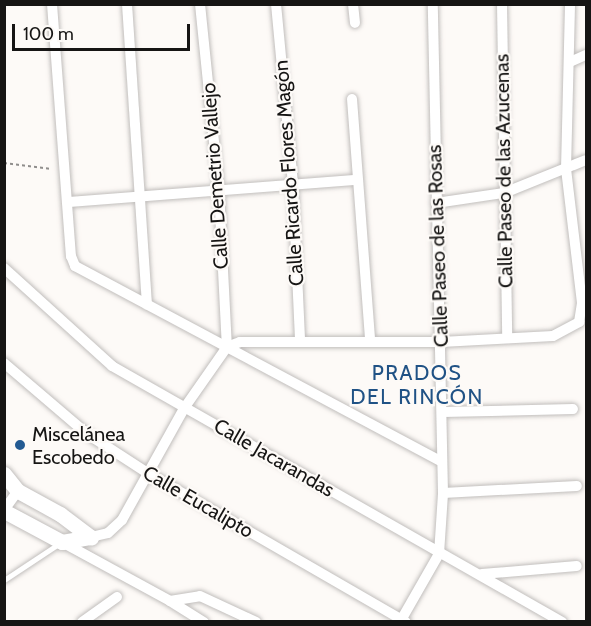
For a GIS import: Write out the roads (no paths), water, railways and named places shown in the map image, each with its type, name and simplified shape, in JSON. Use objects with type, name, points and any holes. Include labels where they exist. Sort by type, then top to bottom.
[{"type":"street","points":[[52,4],[67,171],[72,262],[89,277],[147,304],[442,462]]},
{"type":"street","points":[[127,4],[142,196],[147,304]]},
{"type":"street","name":"Calle Demetrio Vallejo","points":[[200,4],[219,190],[227,347]]},
{"type":"street","name":"Calle Ricardo Flores Magón","points":[[276,4],[292,185],[300,341]]},
{"type":"street","points":[[353,4],[355,23]]},
{"type":"street","name":"Calle Paseo de las Rosas","points":[[402,621],[439,554],[443,493],[433,4]]},
{"type":"street","name":"Calle Paseo de las Azucenas","points":[[501,4],[507,337]]},
{"type":"street","points":[[62,542],[108,533],[122,520],[146,472],[185,407],[227,347],[240,342],[441,342],[553,336],[579,322],[582,303],[566,170],[570,4]]},
{"type":"street","points":[[570,62],[586,55]]},
{"type":"street","points":[[352,99],[370,341]]},
{"type":"street","points":[[436,203],[504,193],[566,170],[586,160]]},
{"type":"street","points":[[69,202],[357,180]]},
{"type":"street","name":"Calle Jacarandas","points":[[4,268],[112,366],[439,554],[481,574],[562,621]]},
{"type":"street","name":"Calle Eucalipto","points":[[4,363],[86,433],[146,472],[402,621]]},
{"type":"street","points":[[442,412],[573,409]]},
{"type":"street","points":[[4,474],[18,491],[60,514],[91,537]]},
{"type":"street","points":[[443,493],[577,486]]},
{"type":"street","points":[[18,491],[4,510],[204,621]]},
{"type":"street","points":[[481,574],[577,566]]},
{"type":"street","points":[[170,601],[189,595],[213,600],[256,621]]},
{"type":"street","points":[[82,621],[117,597]]},
{"type":"lane","points":[[4,580],[62,542]]},
{"type":"place","name":"Miscelánea Escobedo","points":[[20,445]]},
{"type":"district","name":"PRADOS DEL RINCÓN","points":[[417,385]]}]
